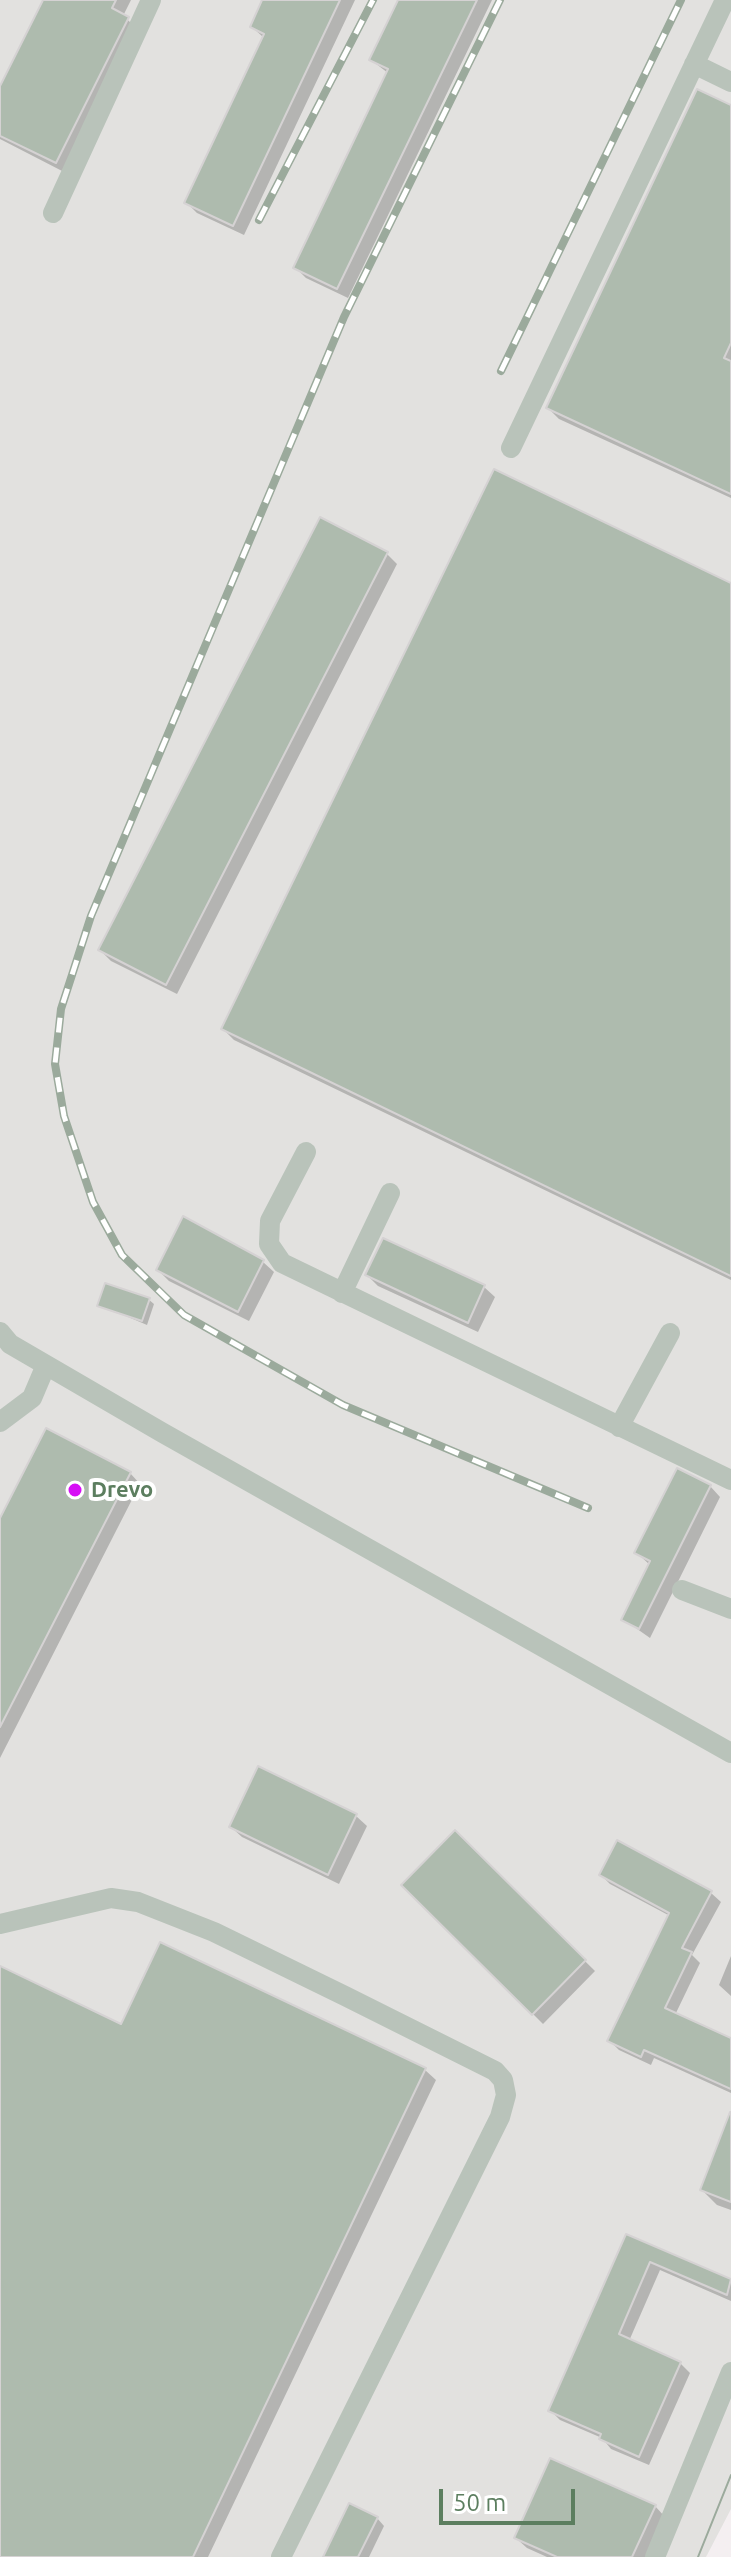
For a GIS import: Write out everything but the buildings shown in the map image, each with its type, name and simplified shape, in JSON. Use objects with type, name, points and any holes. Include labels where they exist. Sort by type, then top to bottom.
[{"type":"street","points":[[53,213],[151,0]]},
{"type":"street","points":[[511,448],[725,0]]},
{"type":"street","points":[[694,64],[731,82]]},
{"type":"street","points":[[306,1152],[270,1221],[269,1244],[282,1263],[731,1480]]},
{"type":"street","points":[[342,1293],[390,1193]]},
{"type":"street","points":[[0,1332],[10,1344],[46,1365],[731,1753]]},
{"type":"street","points":[[619,1427],[670,1333]]},
{"type":"street","points":[[0,1422],[32,1398],[46,1365]]},
{"type":"street","points":[[682,1590],[731,1609]]},
{"type":"street","points":[[0,1924],[111,1898],[138,1902],[214,1932],[495,2071],[503,2080],[506,2095],[500,2117],[281,2557]]},
{"type":"street","points":[[655,2557],[731,2372]]},
{"type":"shaded area","points":[[0,0],[731,0],[731,2509],[706,2557],[0,2557]]},
{"type":"tram line","points":[[698,2557],[731,2475]]},
{"type":"railway","points":[[259,220],[373,0]]},
{"type":"railway","points":[[500,0],[344,317],[91,916],[61,1009],[55,1064],[64,1116],[93,1202],[122,1255],[184,1315],[343,1405],[588,1508]]},
{"type":"railway","points":[[501,371],[681,0]]},
{"type":"place","name":"Drevo","points":[[75,1490]]}]
